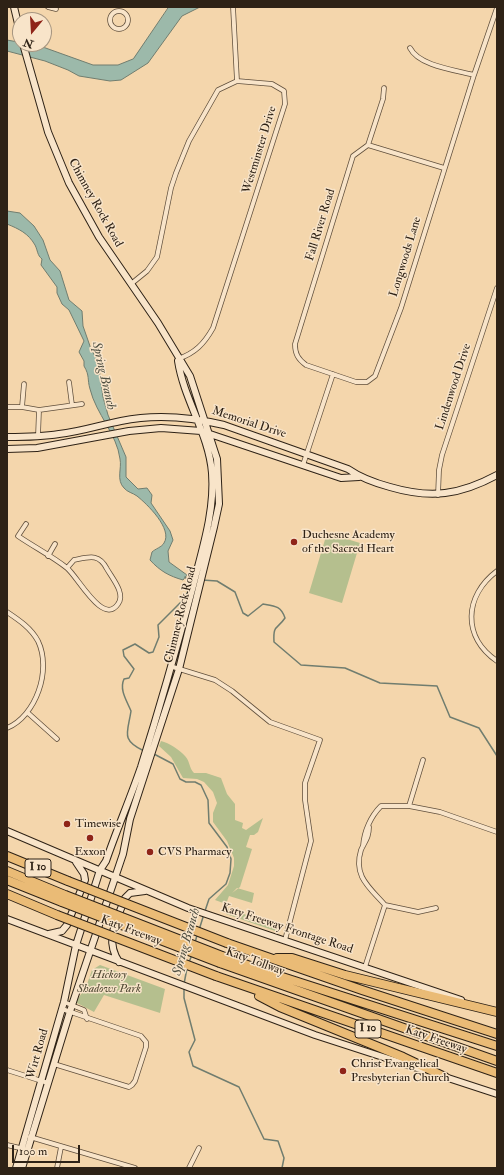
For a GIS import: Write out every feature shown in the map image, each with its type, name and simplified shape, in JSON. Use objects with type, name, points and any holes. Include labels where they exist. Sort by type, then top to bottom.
[{"type":"highway","name":"Katy Freeway","points":[[7,856],[227,943],[497,1034]]},
{"type":"highway","name":"Katy Tollway","points":[[7,871],[63,898]]},
{"type":"highway","name":"Katy Tollway","points":[[7,880],[63,898],[221,959],[497,1061]]},
{"type":"highway","name":"Katy Freeway","points":[[7,894],[57,915],[216,976],[497,1073]]},
{"type":"highway","points":[[269,958],[292,958],[345,975],[497,1012]]},
{"type":"highway","name":"Katy Tollway","points":[[221,959],[497,1046]]},
{"type":"highway","points":[[239,984],[280,1007],[403,1057],[445,1077]]},
{"type":"main road","name":"Chimney Rock Road","points":[[25,52],[48,132],[69,182],[99,238],[158,323],[178,359],[190,376],[217,459],[219,482],[219,504],[214,526],[202,565],[176,668],[143,769],[106,861],[100,870],[76,945]]},
{"type":"main road","name":"Chimney Rock Road","points":[[178,359],[180,374],[205,441],[212,472],[212,491],[202,565]]},
{"type":"main road","name":"Memorial Drive","points":[[7,437],[60,434],[123,420],[169,417],[204,420],[224,425],[348,469],[359,477]]},
{"type":"main road","name":"Memorial Drive","points":[[7,448],[37,448],[129,431],[161,428],[208,432],[341,478],[359,477],[415,493],[438,494],[464,490],[497,475]]},
{"type":"main road","points":[[207,525],[214,526]]},
{"type":"main road","name":"Chimney Rock Road","points":[[91,950],[123,854],[126,836],[143,769]]},
{"type":"main road","points":[[127,806],[134,808]]},
{"type":"main road","name":"Katy Freeway Frontage Road","points":[[7,831],[188,908],[497,1012]]},
{"type":"main road","points":[[48,934],[62,931],[67,925],[85,880],[81,866],[73,859]]},
{"type":"main road","points":[[119,962],[114,954],[111,939],[125,898],[130,893],[149,891]]},
{"type":"main road","points":[[7,919],[315,1035],[497,1094]]},
{"type":"main road","name":"Wirt Road","points":[[16,1168],[64,1002],[76,945]]},
{"type":"main road","name":"Wirt Road","points":[[22,1168],[72,1005],[91,950]]},
{"type":"street","points":[[48,7],[56,9]]},
{"type":"street","points":[[122,12],[124,7]]},
{"type":"street","points":[[131,284],[147,271],[156,257],[171,188],[189,141],[218,90],[237,81],[233,7]]},
{"type":"street","name":"Longwoods Lane","points":[[333,374],[356,382],[367,382],[375,376],[401,308],[444,168],[497,8]]},
{"type":"street","points":[[115,12],[122,12],[126,15],[128,22],[125,27],[117,29],[111,22],[111,17],[115,12]]},
{"type":"street","points":[[410,48],[413,54],[425,62],[474,75]]},
{"type":"street","name":"Westminster Drive","points":[[178,359],[190,354],[200,347],[213,328],[285,104],[284,90],[279,87],[272,84],[237,81]]},
{"type":"street","points":[[384,88],[383,99],[368,145],[444,168]]},
{"type":"street","name":"Fall River Road","points":[[333,374],[306,365],[301,361],[295,351],[295,344],[352,156],[368,145]]},
{"type":"street","name":"Lindenwood Drive","points":[[438,494],[439,470],[442,455],[497,288]]},
{"type":"street","points":[[303,465],[333,374]]},
{"type":"street","points":[[69,382],[72,405]]},
{"type":"street","points":[[22,407],[24,384]]},
{"type":"street","points":[[7,407],[22,407],[39,410],[82,404]]},
{"type":"street","points":[[38,436],[39,410]]},
{"type":"street","points":[[26,524],[18,536],[67,568],[77,578],[98,606],[106,610],[114,609],[120,603],[121,595],[103,560],[97,558],[74,560],[67,568]]},
{"type":"street","points":[[48,556],[55,544]]},
{"type":"street","points":[[497,571],[482,585],[473,602],[471,617],[474,634],[479,644],[487,654],[497,661]]},
{"type":"street","points":[[7,612],[30,629],[42,652],[42,678],[38,693],[28,712],[19,722],[7,728]]},
{"type":"street","points":[[176,668],[215,680],[232,691],[270,722],[320,740],[305,783],[305,800],[311,841],[285,940]]},
{"type":"street","points":[[28,712],[57,739]]},
{"type":"street","points":[[409,806],[423,760]]},
{"type":"street","points":[[436,908],[418,912],[384,905],[362,878],[358,869],[359,857],[363,846],[364,835],[375,812],[381,806],[409,806],[440,812],[497,832]]},
{"type":"street","points":[[365,967],[384,905]]},
{"type":"street","points":[[64,1002],[84,1010],[87,1019]]},
{"type":"street","points":[[54,1064],[124,1086],[132,1085],[146,1047],[144,1038],[62,1009]]},
{"type":"street","points":[[7,1070],[48,1083]]},
{"type":"street","points":[[26,1136],[135,1168]]},
{"type":"street","points":[[7,1145],[28,1151]]},
{"type":"street","points":[[57,1168],[61,1147]]},
{"type":"street","points":[[189,1168],[199,1148]]},
{"type":"green space","points":[[327,533],[360,543],[342,603],[309,593]]},
{"type":"green space","points":[[161,741],[171,745],[183,754],[187,758],[194,773],[206,773],[221,778],[227,794],[235,804],[235,820],[243,823],[242,828],[246,830],[263,818],[258,832],[254,835],[250,835],[246,847],[252,849],[240,887],[238,888],[254,893],[252,903],[229,896],[226,904],[215,900],[228,885],[234,866],[234,858],[227,841],[213,822],[213,813],[217,803],[213,792],[204,782],[197,779],[183,778],[171,757],[159,746]]},
{"type":"green space","points":[[227,908],[280,927],[275,931],[226,914]]},
{"type":"green space","name":"Hickory Shadows Park","points":[[100,965],[165,989],[160,1013],[104,995],[94,1012],[77,1003],[77,1000],[86,987],[92,970]]},
{"type":"shaded area","points":[[169,7],[200,7],[182,16],[148,63],[121,80],[110,81],[79,76],[45,61],[7,51],[7,40],[12,41],[12,52],[52,52],[52,50],[93,65],[118,65],[133,59]]},
{"type":"shaded area","points":[[7,211],[20,213],[34,226],[43,240],[50,260],[60,271],[69,300],[82,311],[83,326],[91,349],[98,361],[103,397],[108,415],[126,457],[126,477],[138,489],[147,488],[152,495],[151,503],[170,531],[173,540],[168,551],[169,562],[187,575],[183,580],[165,573],[150,560],[152,552],[164,543],[166,537],[165,531],[158,517],[137,496],[127,491],[120,481],[118,450],[111,432],[93,398],[84,361],[79,352],[84,341],[69,310],[62,304],[57,293],[57,287],[41,265],[42,259],[38,254],[35,245],[23,232],[7,224]]},
{"type":"waterway","name":"Spring Branch","points":[[144,751],[131,743],[127,735],[131,711],[122,687],[124,679],[129,678],[134,669],[124,656],[123,650],[135,644],[149,653],[153,652],[159,637],[158,625],[185,598],[191,584],[185,577]]},
{"type":"waterway","points":[[202,580],[217,581],[235,592],[243,613],[248,616],[263,604],[274,606],[282,611],[285,618],[274,632],[274,642],[301,665],[345,668],[380,683],[437,686],[450,717],[479,728],[497,756]]},
{"type":"waterway","name":"Spring Branch","points":[[154,754],[173,764],[180,779],[186,782],[195,782],[201,785],[208,800],[209,823],[227,847],[231,859],[230,873],[226,884],[209,899],[205,911]]},
{"type":"waterway","name":"Spring Branch","points":[[199,930],[204,914]]},
{"type":"waterway","name":"Spring Branch","points":[[195,943],[197,935]]},
{"type":"waterway","name":"Spring Branch","points":[[189,962],[192,955]]},
{"type":"waterway","name":"Spring Branch","points":[[184,984],[187,968]]},
{"type":"waterway","name":"Spring Branch","points":[[184,987],[184,998],[195,1040],[189,1052],[193,1066],[239,1087],[264,1139],[278,1141],[284,1158],[282,1168]]},
{"type":"place","name":"Duchesne Academy of the Sacred Heart","points":[[294,542]]},
{"type":"place","name":"Timewise","points":[[67,824]]},
{"type":"place","name":"Exxon","points":[[90,838]]},
{"type":"place","name":"CVS Pharmacy","points":[[150,852]]},
{"type":"place","name":"Christ Evangelical Presbyterian Church","points":[[343,1071]]}]
